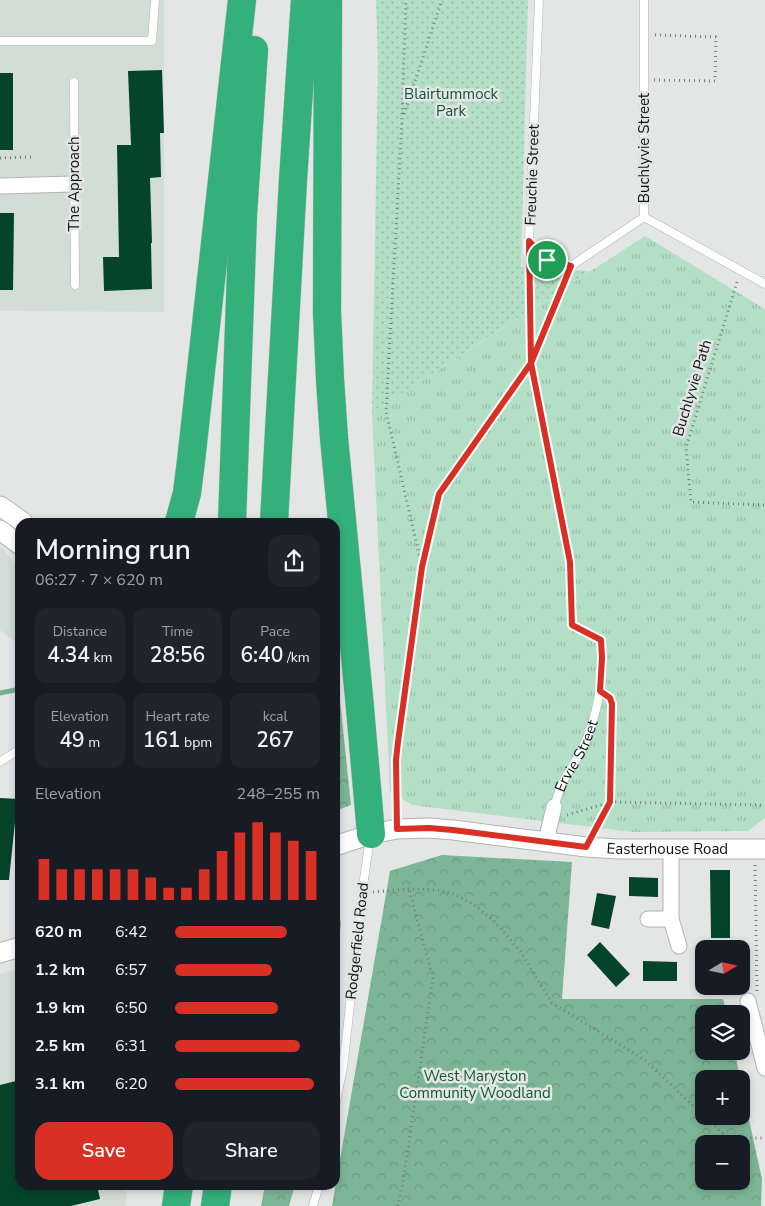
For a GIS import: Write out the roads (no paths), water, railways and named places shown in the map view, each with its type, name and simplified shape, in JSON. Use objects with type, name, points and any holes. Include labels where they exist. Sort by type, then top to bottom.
[{"type":"highway","points":[[180,518],[191,461],[242,0]]},
{"type":"highway","points":[[232,518],[243,215],[258,0]]},
{"type":"highway","points":[[274,518],[305,0]]},
{"type":"highway","points":[[328,0],[327,312],[334,438],[359,697],[384,832]]},
{"type":"highway","points":[[176,1206],[178,1190]]},
{"type":"highway","points":[[215,1206],[217,1190]]},
{"type":"street","points":[[0,186],[74,184]]},
{"type":"street","points":[[0,506],[17,518]]},
{"type":"street","points":[[0,530],[15,541]]},
{"type":"street","name":"Ervie Street","points":[[546,841],[552,813]]},
{"type":"street","name":"Easterhouse Road","points":[[340,845],[384,832],[429,828],[586,847],[618,849],[760,849]]},
{"type":"street","points":[[671,849],[671,919],[679,946]]},
{"type":"street","points":[[648,918],[671,919]]},
{"type":"street","points":[[0,952],[15,948]]},
{"type":"street","points":[[748,1001],[765,1068]]},
{"type":"lane","points":[[0,41],[152,40],[155,0]]},
{"type":"lane","name":"Freuchie Street","points":[[539,0],[529,241],[547,260],[571,266],[644,217]]},
{"type":"lane","name":"Buchlyvie Street","points":[[644,0],[644,217],[765,284]]},
{"type":"lane","name":"The Approach","points":[[74,82],[75,285]]},
{"type":"lane","name":"Ervie Street","points":[[552,813],[560,790],[584,746],[598,704],[602,658],[601,640]]},
{"type":"lane","points":[[0,762],[15,752]]},
{"type":"lane","name":"Rodgerfield Road","points":[[340,1082],[362,893],[384,832]]},
{"type":"lane","points":[[313,1206],[318,1190]]},
{"type":"waterway","points":[[0,693],[15,690]]},
{"type":"park label","name":"Blairtummock Park","points":[[451,102]]},
{"type":"park label","name":"West Maryston Community Woodland","points":[[475,1084]]}]
